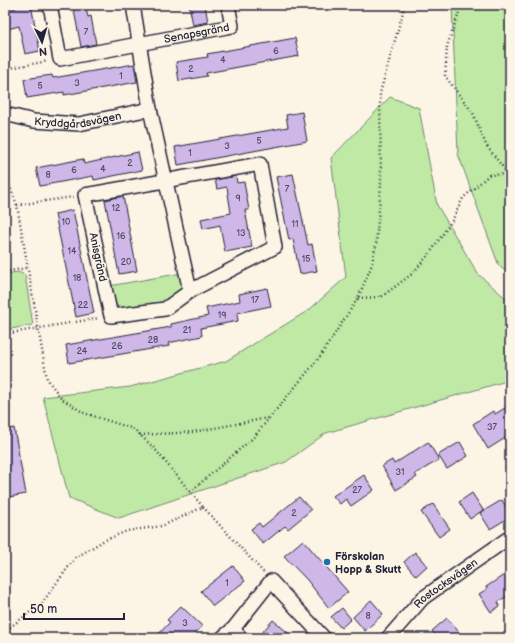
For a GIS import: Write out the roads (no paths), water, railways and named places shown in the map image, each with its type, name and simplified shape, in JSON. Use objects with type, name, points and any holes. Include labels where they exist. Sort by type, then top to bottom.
[{"type":"street","name":"Senapsgränd","points":[[50,5],[60,59],[232,26],[228,5]]},
{"type":"street","points":[[133,5],[150,109],[190,291],[275,247],[260,164],[166,181]]},
{"type":"street","name":"Kryddgårdsvägen","points":[[5,114],[34,121],[79,124],[150,109]]},
{"type":"street","name":"Anisgränd","points":[[166,181],[85,195],[111,316],[165,309],[190,291]]},
{"type":"street","name":"Rostocksvägen","points":[[388,638],[423,598],[510,537]]},
{"type":"street","points":[[222,638],[237,633],[272,581],[324,638]]},
{"type":"place","name":"Förskolan Hopp & Skutt","points":[[327,562]]}]
